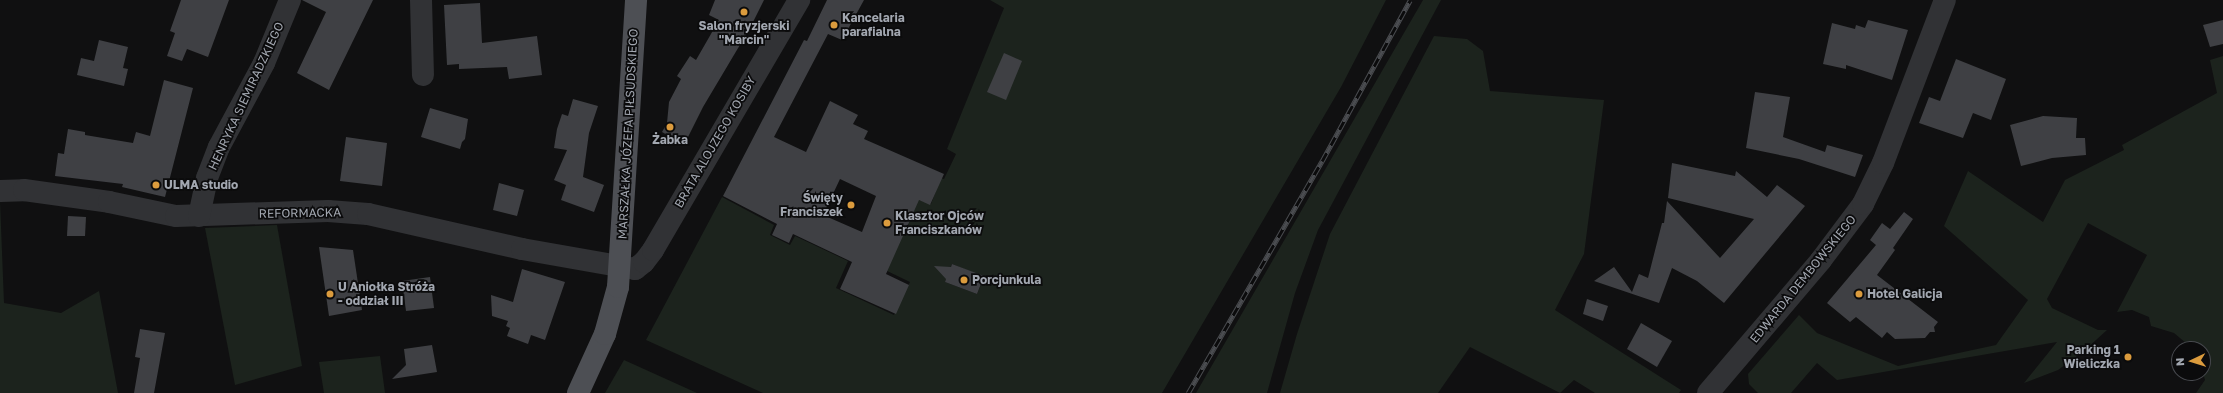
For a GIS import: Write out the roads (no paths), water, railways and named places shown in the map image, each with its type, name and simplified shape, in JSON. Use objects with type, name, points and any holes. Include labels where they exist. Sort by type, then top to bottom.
[{"type":"main road","name":"MARSZAŁKA JÓZEFA PIŁSUDSKIEGO","points":[[578,393],[605,334],[612,314],[621,268],[636,0]]},
{"type":"street","name":"HENRYKA SIEMIRADZKIEGO","points":[[199,216],[207,178],[220,147],[264,63],[290,0]]},
{"type":"street","points":[[421,0],[423,75]]},
{"type":"street","name":"BRATA ALOJZEGO KOSIBY","points":[[621,268],[634,269],[644,262],[653,250],[799,0]]},
{"type":"street","name":"EDWARDA DEMBOWSKIEGO","points":[[1708,393],[1821,260],[1863,204],[1883,163],[1945,0]]},
{"type":"street","name":"REFORMACKA","points":[[0,191],[31,191],[109,202],[176,216],[328,211],[368,214],[522,249],[621,268]]},
{"type":"railway","points":[[1188,393],[1322,161],[1410,0]]},
{"type":"place","name":"Salon fryzjerski \"Marcin\"","points":[[744,12]]},
{"type":"place","name":"Kancelaria parafialna","points":[[834,25]]},
{"type":"place","name":"Żabka","points":[[670,127]]},
{"type":"place","name":"ULMA studio","points":[[156,185]]},
{"type":"place","name":"Święty Franciszek","points":[[851,205]]},
{"type":"place","name":"Klasztor Ojców Franciszkanów","points":[[887,223]]},
{"type":"place","name":"Porcjunkula","points":[[964,280]]},
{"type":"place","name":"U Aniołka Stróża - oddział III","points":[[330,294]]},
{"type":"place","name":"Hotel Galicja","points":[[1859,294]]},
{"type":"place","name":"Parking 1 Wieliczka","points":[[2128,357]]}]
